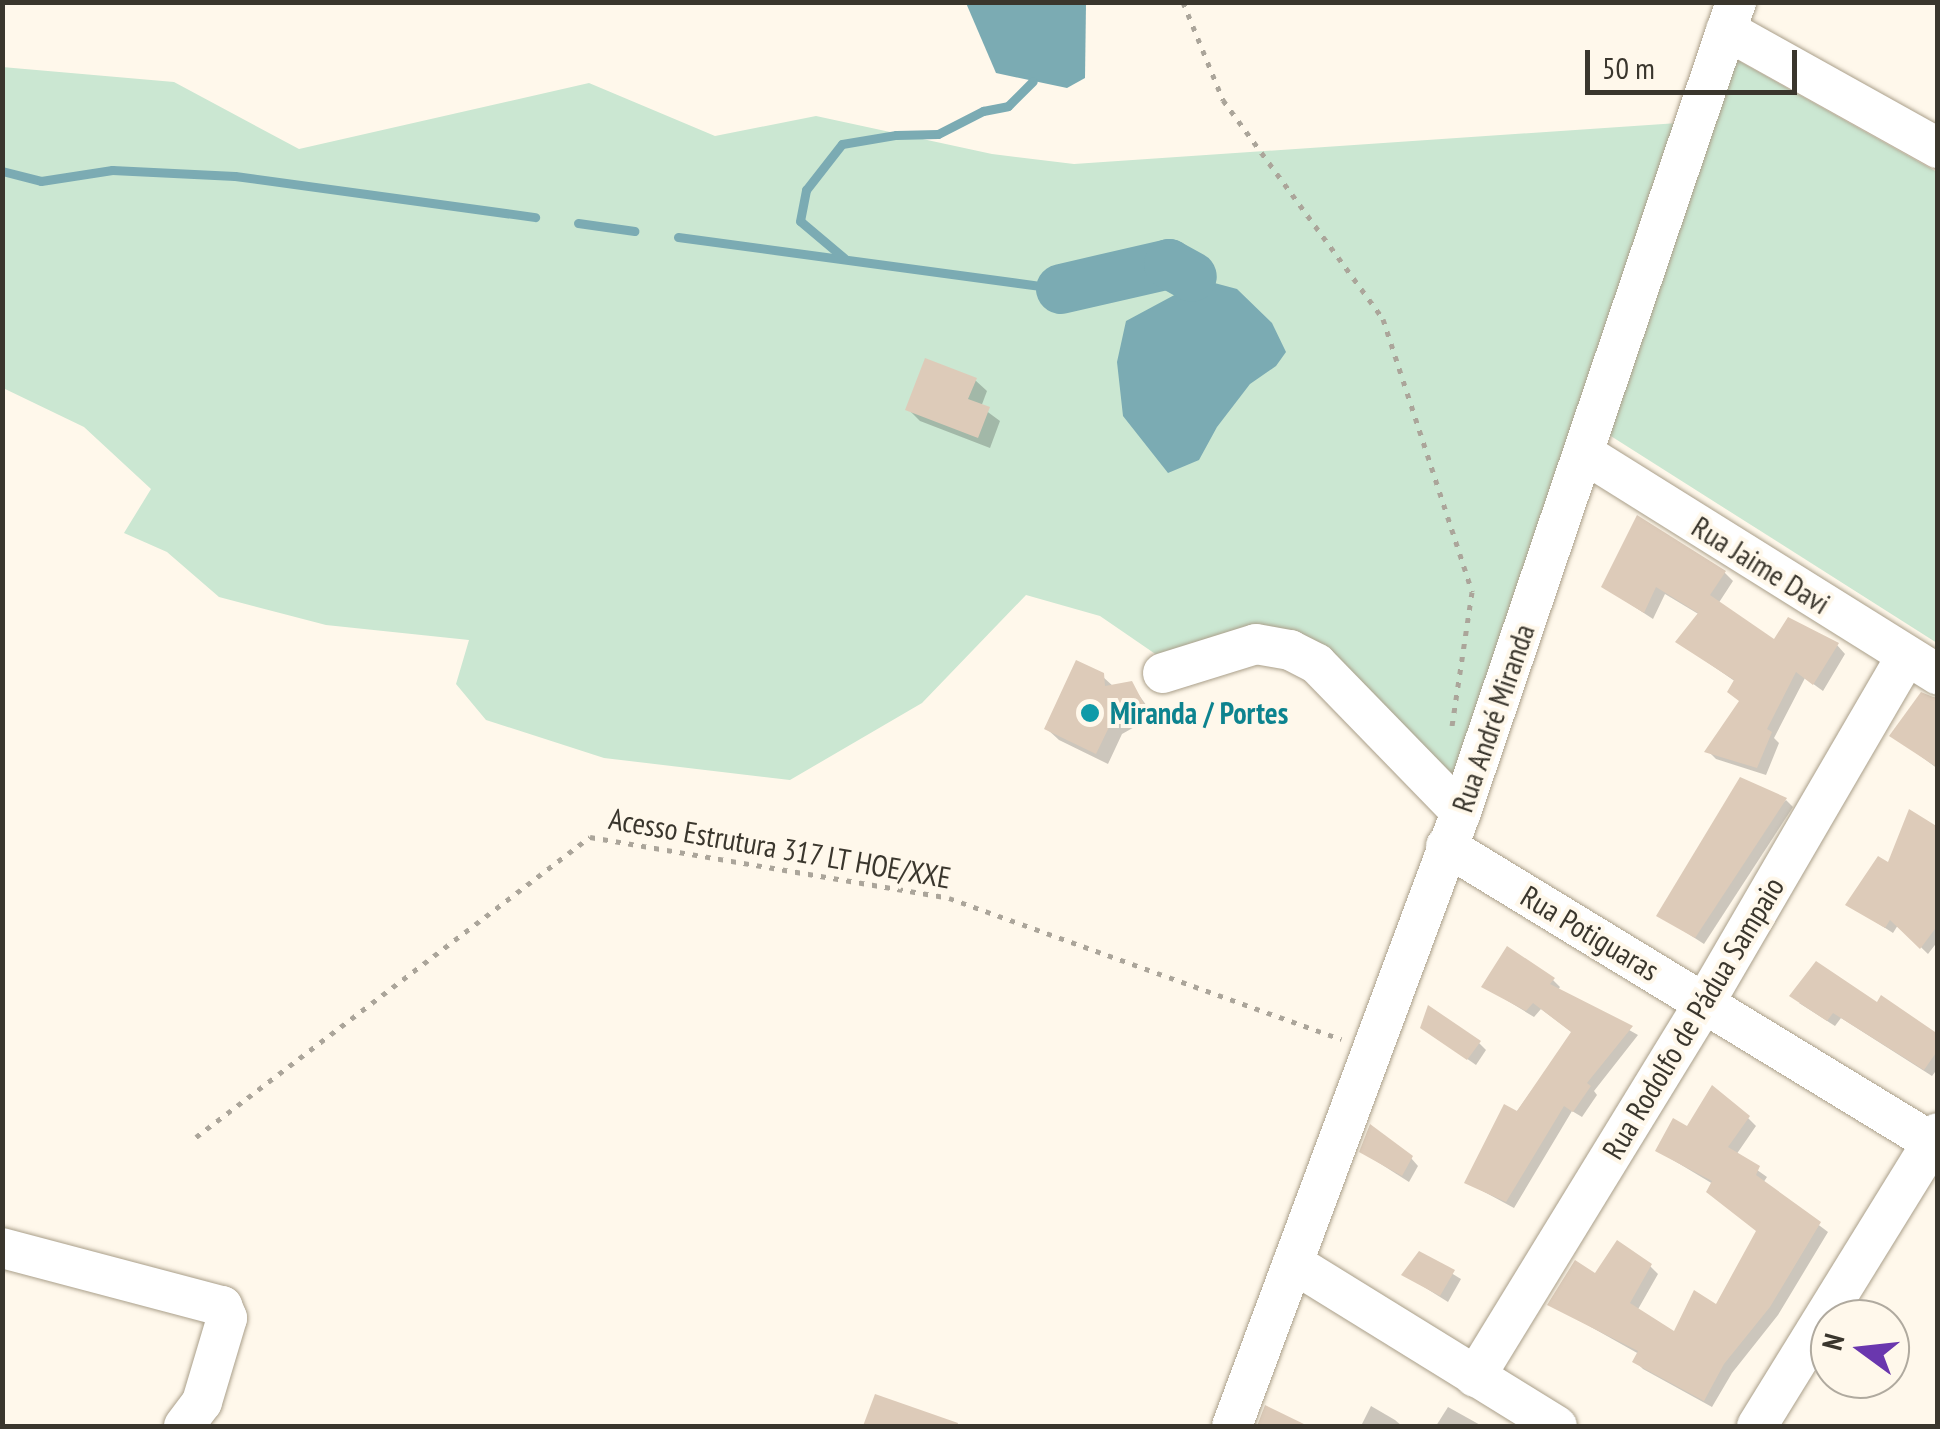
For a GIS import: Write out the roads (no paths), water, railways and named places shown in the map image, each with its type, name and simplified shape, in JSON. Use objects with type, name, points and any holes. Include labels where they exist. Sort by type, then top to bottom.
[{"type":"street","points":[[1731,16],[1938,148]]},
{"type":"street","name":"Rua André Miranda","points":[[1232,1426],[1453,829],[1585,454],[1731,16]]},
{"type":"street","name":"Rua Jaime Davi","points":[[1585,454],[1922,666]]},
{"type":"street","name":"Rua Potiguaras","points":[[1163,673],[1256,644],[1290,650],[1318,664],[1453,829],[1704,1002],[1935,1141]]},
{"type":"street","name":"Rua Rodolfo de Pádua Sampaio","points":[[1475,1377],[1704,1002],[1922,666]]},
{"type":"street","points":[[1757,1426],[1935,1141]]},
{"type":"street","points":[[2,1248],[222,1306],[227,1318],[202,1402],[188,1423]]},
{"type":"street","points":[[1294,1262],[1558,1426]]},
{"type":"water","points":[[966,3],[1086,3],[1085,78],[1067,88],[996,73]]},
{"type":"water","points":[[1192,277],[1237,289],[1272,323],[1286,352],[1276,366],[1250,384],[1217,427],[1199,460],[1168,473],[1123,416],[1117,362],[1126,321],[1193,285]]},
{"type":"waterway","points":[[844,258],[800,221],[806,190],[842,144],[896,135],[938,134],[983,111],[1008,106],[1033,81]]},
{"type":"waterway","points":[[2,171],[41,181],[112,170],[235,176],[535,217]]},
{"type":"waterway","points":[[578,223],[634,231]]},
{"type":"waterway","points":[[678,237],[1061,289]]},
{"type":"waterway","points":[[1061,289],[1169,264],[1192,277]]},
{"type":"place","name":"Miranda / Portes","points":[[1090,713]]}]
